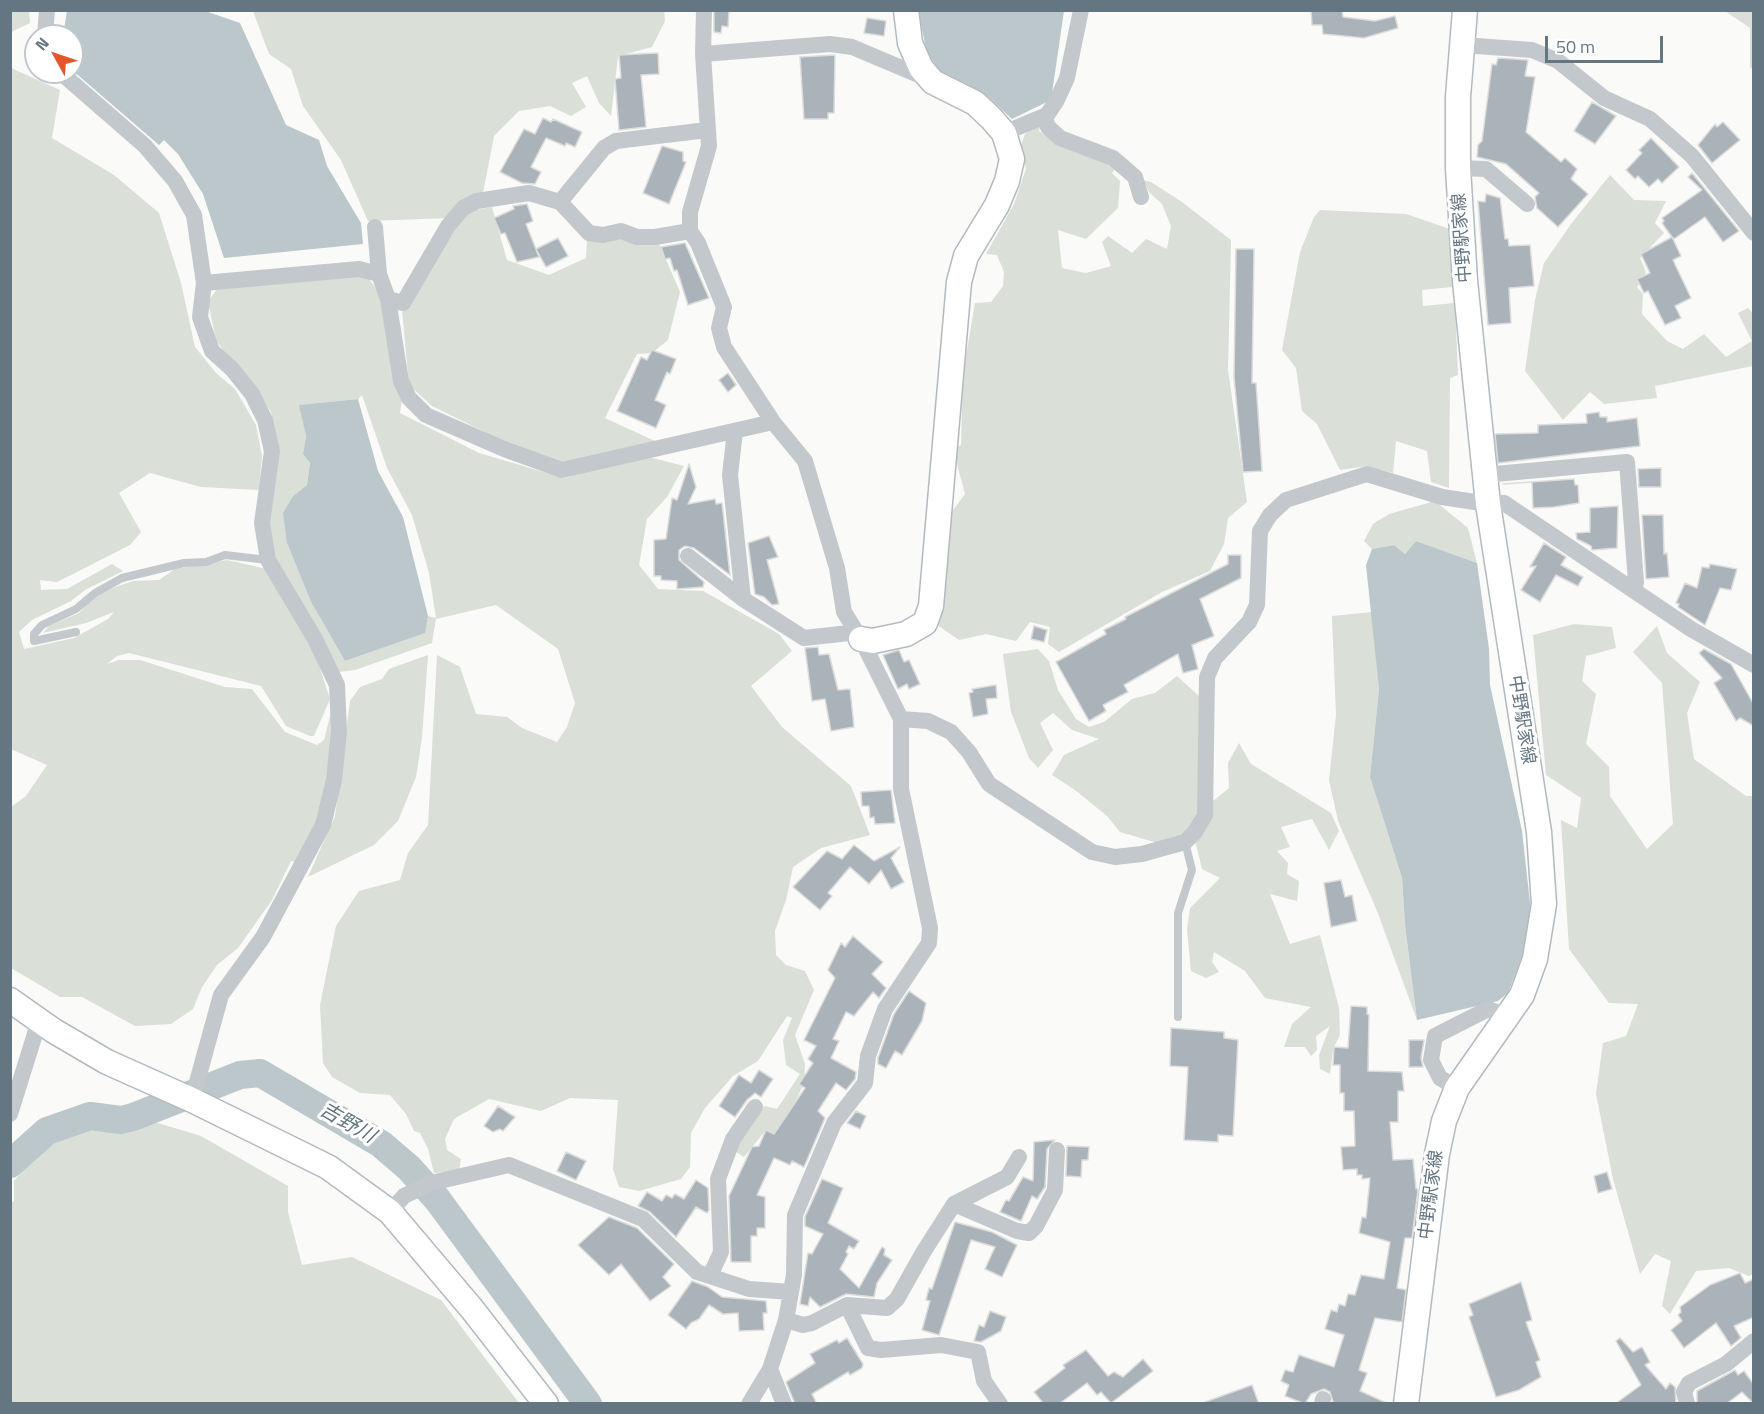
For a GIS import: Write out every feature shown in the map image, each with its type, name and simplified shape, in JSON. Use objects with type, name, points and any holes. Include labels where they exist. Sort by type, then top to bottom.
[{"type":"main road","points":[[861,639],[873,641],[906,634],[925,624],[931,606],[959,282],[966,256],[997,205],[1007,181],[1012,159],[1004,133],[975,103],[933,82],[925,72],[910,43],[906,10]]},
{"type":"main road","name":"中野駅家線","points":[[1406,1404],[1437,1154],[1444,1121],[1457,1088],[1522,995],[1535,959],[1544,904],[1539,832],[1484,475],[1465,281],[1458,168],[1458,98],[1465,10]]},
{"type":"main road","points":[[10,1000],[39,1021],[107,1062],[192,1100],[328,1167],[390,1212],[472,1309],[546,1404]]},
{"type":"street","points":[[704,10],[703,54],[709,146],[690,212],[690,231],[698,243],[724,307],[719,328],[724,347],[773,422],[805,461],[837,568],[844,612],[861,639],[901,719],[901,789],[930,928],[929,942],[885,1009],[867,1056],[865,1083],[834,1123],[795,1215],[795,1252],[786,1320],[770,1369],[749,1404]]},
{"type":"street","points":[[1004,133],[1044,117],[1057,99],[1067,78],[1081,10]]},
{"type":"street","points":[[703,54],[830,44],[852,47],[909,72],[916,74],[925,72]]},
{"type":"street","points":[[1462,45],[1532,50],[1558,61],[1604,98],[1650,119],[1692,156],[1754,234]]},
{"type":"street","points":[[74,84],[145,146],[175,181],[194,215],[204,283],[200,317],[212,351],[232,369],[252,394],[265,420],[272,451],[262,523],[268,560],[315,639],[337,685],[339,731],[334,780],[323,825],[263,937],[221,994],[192,1100]]},
{"type":"street","points":[[1044,117],[1048,127],[1060,138],[1113,158],[1135,177],[1141,196]]},
{"type":"street","points":[[560,202],[604,148],[616,141],[708,130]]},
{"type":"street","points":[[1458,168],[1486,169],[1527,204]]},
{"type":"street","points":[[388,298],[403,303],[448,226],[463,208],[477,201],[529,193],[560,202],[589,233],[603,235],[621,231],[637,237],[656,237],[690,231]]},
{"type":"street","points":[[375,227],[379,274],[388,298],[401,381],[409,398],[426,415],[504,449],[561,470],[773,422]]},
{"type":"street","points":[[204,283],[359,269],[379,274]]},
{"type":"street","points":[[735,431],[730,475],[743,599]]},
{"type":"street","points":[[1484,475],[1627,462],[1636,582],[1634,590]]},
{"type":"street","points":[[901,719],[928,721],[951,732],[969,752],[989,783],[1092,852],[1115,857],[1142,854],[1185,842],[1196,832],[1205,815],[1207,677],[1215,658],[1249,622],[1257,604],[1260,531],[1270,515],[1286,500],[1366,474],[1442,497],[1488,504],[1504,503],[1691,630],[1754,664]]},
{"type":"street","points":[[688,556],[743,599],[804,638],[849,633],[861,639]]},
{"type":"street","points":[[1457,1088],[1440,1078],[1431,1060],[1435,1036],[1488,1009],[1507,1016]]},
{"type":"street","points":[[10,1114],[39,1021]]},
{"type":"street","points":[[710,1276],[721,1252],[718,1179],[733,1139],[756,1107]]},
{"type":"street","points":[[954,1204],[1017,1231],[1029,1233],[1036,1226],[1055,1190],[1057,1150]]},
{"type":"street","points":[[786,1320],[803,1325],[812,1323],[847,1305],[887,1308],[897,1299],[954,1204],[1007,1177],[1019,1156]]},
{"type":"street","points":[[390,1212],[404,1196],[431,1183],[509,1165],[643,1219],[697,1272],[749,1289],[791,1292]]},
{"type":"street","points":[[847,1305],[868,1348],[881,1350],[941,1345],[978,1352],[984,1381],[1000,1404]]},
{"type":"street","points":[[1687,1404],[1684,1392],[1689,1383],[1726,1364],[1754,1341]]},
{"type":"street","points":[[770,1369],[784,1404]]},
{"type":"lane","points":[[76,632],[34,641],[34,634],[42,625],[76,609],[95,593],[122,578],[184,563],[206,562],[225,555],[268,560]]},
{"type":"lane","points":[[1178,1017],[1178,912],[1192,870],[1185,842]]},
{"type":"shaded area","points":[[11,10],[29,11],[30,23],[11,32]]},
{"type":"shaded area","points":[[67,10],[205,11],[240,23],[286,125],[319,140],[327,166],[361,223],[363,244],[224,258],[203,194],[178,154],[164,140],[159,145],[84,80],[84,24],[65,24]]},
{"type":"shaded area","points":[[664,10],[665,21],[652,47],[618,56],[611,116],[599,103],[587,76],[572,83],[586,107],[571,116],[550,106],[519,111],[494,136],[483,193],[448,218],[368,221],[341,160],[303,106],[291,69],[269,54],[253,11]]},
{"type":"shaded area","points":[[918,11],[1064,11],[1051,100],[1012,119],[987,96],[942,73],[927,53]]},
{"type":"shaded area","points":[[1725,11],[1753,11],[1753,70],[1750,67],[1750,28]]},
{"type":"shaded area","points":[[11,68],[24,74],[24,84],[47,84],[60,90],[52,138],[114,175],[159,213],[181,283],[195,347],[216,373],[235,389],[256,425],[262,456],[259,490],[201,487],[150,473],[119,493],[141,532],[130,545],[57,582],[40,580],[41,590],[67,589],[112,564],[123,571],[32,620],[19,632],[24,649],[74,638],[108,619],[114,612],[86,623],[43,633],[49,626],[79,613],[95,596],[133,581],[159,580],[175,569],[227,560],[267,569],[315,653],[330,699],[314,736],[286,726],[261,686],[129,653],[117,656],[107,664],[119,660],[140,660],[225,687],[252,689],[285,732],[317,745],[324,740],[331,712],[333,755],[321,817],[295,862],[291,861],[272,900],[238,948],[217,965],[202,987],[193,1009],[171,1024],[135,1026],[82,997],[60,997],[11,968],[11,807],[26,796],[47,765],[11,749]]},
{"type":"shaded area","points":[[1033,126],[1040,126],[1039,131],[1057,142],[1116,168],[1112,173],[1120,181],[1118,208],[1086,239],[1058,230],[1062,268],[1086,273],[1111,266],[1102,242],[1108,236],[1132,253],[1146,239],[1167,249],[1171,226],[1162,204],[1149,192],[1143,180],[1151,182],[1182,202],[1231,240],[1228,370],[1247,502],[1228,518],[1224,544],[1210,571],[1162,592],[1059,652],[1048,644],[1050,627],[1030,622],[1016,641],[986,634],[959,640],[933,622],[941,526],[965,494],[953,449],[961,445],[963,374],[975,303],[991,302],[1003,286],[1004,272],[997,255],[986,254],[1014,204],[1026,169],[1020,148],[1025,134]]},
{"type":"shaded area","points":[[1610,175],[1634,200],[1666,201],[1655,223],[1664,233],[1640,258],[1646,272],[1637,287],[1643,294],[1642,314],[1667,341],[1683,349],[1704,334],[1726,357],[1752,341],[1738,313],[1748,308],[1753,313],[1753,366],[1655,386],[1657,398],[1604,404],[1590,392],[1563,420],[1525,371],[1535,300],[1544,263],[1571,224]]},
{"type":"shaded area","points":[[492,207],[507,260],[549,275],[586,258],[587,238],[658,241],[680,292],[668,340],[652,353],[637,354],[605,418],[657,442],[556,464],[519,449],[432,406],[409,385],[402,310],[465,212]]},
{"type":"shaded area","points":[[1320,210],[1406,214],[1450,229],[1452,287],[1422,290],[1423,306],[1455,303],[1458,375],[1450,378],[1449,488],[1431,482],[1427,451],[1396,441],[1393,473],[1367,466],[1340,470],[1317,424],[1302,411],[1296,368],[1282,350],[1300,252],[1314,217]]},
{"type":"shaded area","points":[[357,273],[369,279],[381,295],[402,400],[400,413],[479,453],[564,478],[645,456],[684,466],[667,497],[647,519],[639,565],[658,589],[703,591],[779,634],[792,651],[751,686],[782,727],[851,786],[870,835],[821,848],[793,867],[786,900],[775,931],[776,955],[786,965],[805,971],[814,990],[795,1035],[805,1064],[804,1083],[779,1136],[766,1130],[744,1157],[733,1150],[747,1125],[765,1106],[777,1109],[800,1074],[786,1065],[783,1040],[792,1018],[787,1016],[758,1061],[733,1076],[705,1108],[691,1133],[690,1167],[681,1179],[639,1191],[619,1187],[613,1169],[618,1100],[570,1098],[541,1111],[489,1099],[454,1119],[445,1139],[447,1150],[461,1159],[459,1171],[434,1173],[428,1149],[420,1133],[414,1131],[406,1114],[390,1095],[360,1093],[332,1077],[323,1063],[320,1005],[336,926],[359,891],[400,880],[408,853],[428,825],[437,655],[460,667],[476,714],[507,717],[522,728],[557,742],[567,727],[575,703],[558,649],[496,605],[436,619],[432,643],[355,670],[338,672],[275,559],[268,530],[278,447],[271,412],[252,383],[229,359],[216,340],[208,302],[217,289]],"holes":[[[362,395],[387,468],[412,515],[429,573],[436,618],[428,616],[424,633],[345,661],[311,602],[287,543],[293,496],[307,485],[310,463],[303,454],[306,436],[300,405],[358,399]]]},
{"type":"shaded area","points":[[358,399],[378,471],[403,517],[428,616],[425,633],[345,661],[311,602],[287,543],[283,513],[293,496],[307,485],[310,463],[303,454],[306,436],[299,405]]},
{"type":"shaded area","points":[[1435,501],[1468,528],[1477,563],[1416,541],[1405,554],[1394,545],[1372,549],[1364,541],[1373,524],[1389,514]]},
{"type":"shaded area","points":[[1416,541],[1477,563],[1489,649],[1490,685],[1522,831],[1531,912],[1526,946],[1508,993],[1498,1001],[1417,1020],[1405,925],[1402,878],[1370,777],[1379,689],[1366,565],[1372,549],[1394,545],[1405,554]]},
{"type":"shaded area","points":[[1372,612],[1379,689],[1370,777],[1402,878],[1405,925],[1417,1020],[1377,911],[1338,821],[1329,780],[1336,715],[1332,616]]},
{"type":"shaded area","points":[[1574,624],[1612,627],[1616,648],[1586,656],[1582,681],[1596,694],[1586,744],[1609,767],[1610,796],[1647,849],[1673,824],[1662,683],[1633,652],[1657,626],[1667,653],[1700,682],[1687,713],[1694,759],[1746,796],[1753,796],[1753,1274],[1749,1276],[1729,1268],[1696,1271],[1670,1314],[1662,1306],[1671,1261],[1655,1254],[1640,1274],[1613,1179],[1596,1094],[1603,1043],[1626,1036],[1638,1004],[1609,1003],[1569,949],[1561,820],[1577,828],[1581,798],[1546,775],[1533,635]]},
{"type":"shaded area","points":[[1038,649],[1049,661],[1058,690],[1076,719],[1089,727],[1104,722],[1132,699],[1155,693],[1177,676],[1199,696],[1198,810],[1190,828],[1175,841],[1161,844],[1120,832],[1107,816],[1052,775],[1064,755],[1099,739],[1072,730],[1053,713],[1040,723],[1053,750],[1038,768],[1029,758],[1011,712],[1003,654]]},
{"type":"shaded area","points":[[428,655],[422,738],[416,777],[398,821],[374,845],[308,877],[335,816],[350,701],[360,687],[382,679],[389,669]]},
{"type":"shaded area","points":[[1239,743],[1251,764],[1331,813],[1339,831],[1329,850],[1312,819],[1281,827],[1290,847],[1277,851],[1288,863],[1287,874],[1299,881],[1297,901],[1270,894],[1290,944],[1320,935],[1339,1008],[1340,1035],[1333,1049],[1330,1074],[1320,1069],[1319,1055],[1330,1026],[1316,1036],[1317,1050],[1311,1056],[1305,1047],[1284,1047],[1292,1024],[1311,1007],[1265,998],[1245,971],[1214,952],[1212,962],[1219,972],[1206,978],[1191,971],[1187,930],[1190,908],[1220,878],[1202,869],[1195,840],[1213,801],[1229,788],[1228,763]]},
{"type":"shaded area","points":[[148,1120],[201,1136],[288,1186],[288,1212],[302,1265],[352,1257],[441,1300],[519,1403],[11,1403],[10,1204],[14,1201],[14,1181],[40,1151],[81,1129]]},
{"type":"building","points":[[714,10],[729,10],[728,27],[722,26],[721,33],[714,32]]},
{"type":"building","points":[[1311,10],[1342,10],[1343,17],[1375,21],[1395,16],[1398,28],[1364,38],[1323,34],[1322,25],[1312,25]]},
{"type":"building","points":[[867,18],[886,21],[884,36],[864,33]]},
{"type":"building","points":[[658,53],[659,74],[641,75],[646,127],[619,130],[615,79],[621,78],[619,55]]},
{"type":"building","points":[[835,55],[834,113],[828,113],[828,119],[804,119],[800,57]]},
{"type":"building","points":[[1498,58],[1528,60],[1525,76],[1535,77],[1526,132],[1561,162],[1565,158],[1577,169],[1571,179],[1588,194],[1558,227],[1537,208],[1535,197],[1539,193],[1506,164],[1477,157],[1478,145],[1482,141],[1492,64],[1496,65]]},
{"type":"building","points":[[1592,102],[1616,116],[1595,144],[1574,131]]},
{"type":"building","points":[[543,118],[551,122],[553,119],[582,132],[575,147],[566,143],[565,146],[546,138],[531,167],[541,172],[535,184],[522,183],[500,172],[524,129],[535,134]]},
{"type":"building","points":[[1723,122],[1740,140],[1712,163],[1698,145],[1715,124],[1717,127]]},
{"type":"building","points":[[1651,138],[1679,167],[1662,183],[1658,179],[1649,187],[1638,176],[1635,179],[1626,170],[1642,153],[1639,150]]},
{"type":"building","points":[[662,146],[683,152],[683,161],[686,162],[669,204],[643,193]]},
{"type":"building","points":[[1692,173],[1739,231],[1723,242],[1705,217],[1674,239],[1662,223],[1664,221],[1662,218],[1702,190],[1688,177]]},
{"type":"building","points":[[1486,194],[1500,198],[1505,239],[1508,239],[1509,246],[1530,245],[1534,286],[1509,288],[1511,323],[1488,325],[1478,201],[1485,202]]},
{"type":"building","points":[[527,204],[533,221],[526,224],[539,257],[517,262],[505,233],[501,234],[494,218],[514,209],[513,206]]},
{"type":"building","points":[[1672,237],[1681,256],[1673,260],[1691,298],[1675,306],[1681,318],[1665,325],[1648,291],[1644,293],[1637,279],[1650,273],[1641,254]]},
{"type":"building","points":[[558,238],[568,256],[546,267],[536,249]]},
{"type":"building","points":[[685,243],[709,298],[688,305],[677,270],[674,271],[670,258],[665,259],[661,247]]},
{"type":"building","points":[[1236,249],[1254,249],[1252,383],[1256,383],[1262,471],[1243,472],[1234,377]]},
{"type":"building","points":[[652,350],[676,359],[670,374],[667,372],[655,400],[666,405],[656,428],[617,411],[641,357],[647,360]]},
{"type":"building","points":[[728,373],[736,385],[728,392],[719,380]]},
{"type":"building","points":[[1599,412],[1600,417],[1607,417],[1607,422],[1637,418],[1640,446],[1498,463],[1495,434],[1538,433],[1538,425],[1587,423],[1586,414]]},
{"type":"building","points":[[689,464],[696,487],[688,504],[715,499],[716,504],[722,503],[730,575],[694,548],[685,546],[679,550],[679,560],[704,582],[703,587],[677,589],[677,581],[661,580],[661,576],[654,576],[654,540],[666,539],[672,498],[677,500]]},
{"type":"building","points":[[1661,468],[1661,487],[1639,487],[1638,469]]},
{"type":"building","points":[[1574,479],[1575,485],[1578,485],[1579,503],[1554,507],[1533,508],[1532,482],[1503,484]]},
{"type":"building","points":[[1618,506],[1617,548],[1592,550],[1591,546],[1577,539],[1576,533],[1590,532],[1590,508]]},
{"type":"building","points":[[1642,515],[1663,515],[1664,554],[1667,553],[1669,577],[1646,579]]},
{"type":"building","points":[[769,536],[778,557],[767,560],[779,604],[772,605],[764,597],[755,594],[748,543]]},
{"type":"building","points":[[1544,543],[1566,557],[1561,565],[1583,577],[1578,586],[1556,575],[1540,602],[1521,590],[1536,566],[1530,567]]},
{"type":"building","points":[[1228,555],[1241,555],[1241,578],[1200,599],[1214,636],[1192,645],[1198,669],[1183,673],[1178,654],[1124,685],[1128,692],[1103,705],[1106,711],[1089,721],[1056,662],[1106,634],[1104,630],[1126,619],[1125,617],[1228,564]]},
{"type":"building","points":[[1710,564],[1737,569],[1731,590],[1720,588],[1705,625],[1678,607],[1679,604],[1676,603],[1685,583],[1697,588],[1702,567],[1709,568]]},
{"type":"building","points":[[1034,626],[1047,630],[1044,642],[1031,639]]},
{"type":"building","points":[[818,647],[819,655],[829,654],[838,690],[850,689],[854,727],[831,731],[825,699],[812,701],[805,648]]},
{"type":"building","points":[[1704,649],[1731,664],[1754,705],[1754,726],[1740,718],[1736,721],[1714,683],[1722,678],[1699,653]]},
{"type":"building","points":[[899,650],[904,662],[909,660],[920,684],[909,689],[907,684],[898,689],[883,655]]},
{"type":"building","points":[[996,685],[997,698],[986,699],[988,714],[973,717],[969,693],[973,692],[972,689]]},
{"type":"building","points":[[891,790],[895,823],[875,824],[874,817],[870,818],[869,806],[862,806],[861,792]]},
{"type":"building","points":[[854,845],[874,861],[900,847],[891,858],[904,882],[891,889],[881,870],[869,884],[850,867],[828,893],[832,896],[820,910],[793,887],[827,851],[842,859]]},
{"type":"building","points":[[1341,880],[1345,897],[1352,895],[1357,921],[1331,927],[1324,883]]},
{"type":"building","points":[[853,936],[883,962],[872,974],[886,988],[879,998],[873,992],[854,1016],[846,1012],[833,1039],[839,1041],[831,1058],[856,1072],[855,1079],[846,1090],[836,1083],[818,1111],[825,1118],[804,1167],[792,1161],[790,1165],[774,1158],[757,1195],[765,1197],[765,1228],[757,1228],[757,1236],[751,1236],[751,1262],[731,1262],[729,1196],[752,1147],[759,1146],[766,1130],[774,1134],[805,1088],[799,1084],[813,1063],[808,1059],[816,1046],[804,1040],[835,978],[828,970],[841,943],[845,947]]},
{"type":"building","points":[[909,991],[926,1003],[922,1021],[902,1055],[895,1051],[886,1068],[878,1064],[878,1058],[894,1014]]},
{"type":"building","points":[[1351,1006],[1367,1007],[1369,1015],[1368,1071],[1402,1072],[1404,1091],[1398,1091],[1398,1122],[1390,1122],[1393,1160],[1413,1159],[1416,1189],[1418,1189],[1412,1238],[1405,1238],[1397,1288],[1406,1290],[1402,1322],[1375,1318],[1359,1370],[1367,1373],[1360,1391],[1389,1404],[1339,1404],[1333,1402],[1330,1392],[1324,1389],[1311,1394],[1305,1404],[1285,1396],[1289,1385],[1281,1381],[1285,1370],[1293,1372],[1299,1355],[1334,1367],[1344,1335],[1325,1329],[1331,1310],[1337,1312],[1339,1304],[1345,1306],[1348,1294],[1355,1295],[1361,1275],[1384,1279],[1390,1242],[1359,1233],[1362,1217],[1366,1218],[1370,1178],[1362,1179],[1362,1175],[1357,1175],[1357,1169],[1343,1170],[1341,1147],[1355,1146],[1354,1111],[1344,1111],[1344,1093],[1340,1093],[1340,1065],[1333,1065],[1334,1047],[1348,1048]]},
{"type":"building","points":[[1171,1028],[1224,1032],[1224,1038],[1238,1040],[1233,1136],[1218,1135],[1218,1142],[1184,1140],[1188,1067],[1170,1066]]},
{"type":"building","points":[[1409,1040],[1424,1040],[1421,1058],[1423,1067],[1409,1067]]},
{"type":"building","points":[[759,1070],[773,1079],[761,1097],[755,1093],[735,1117],[719,1106],[739,1075],[751,1083]]},
{"type":"building","points":[[498,1106],[515,1117],[503,1131],[500,1129],[493,1132],[484,1126]]},
{"type":"building","points":[[856,1111],[866,1116],[860,1129],[847,1123]]},
{"type":"building","points":[[1055,1140],[1047,1149],[1045,1187],[1037,1199],[1032,1196],[1021,1221],[1000,1212],[1023,1177],[1033,1181],[1034,1142]]},
{"type":"building","points":[[1067,1146],[1089,1147],[1088,1160],[1082,1160],[1081,1177],[1066,1176]]},
{"type":"building","points":[[566,1152],[586,1161],[576,1180],[557,1171]]},
{"type":"building","points":[[1607,1172],[1612,1189],[1598,1193],[1594,1176]]},
{"type":"building","points":[[822,1179],[843,1188],[828,1223],[859,1241],[854,1249],[849,1246],[846,1252],[848,1254],[840,1269],[859,1288],[882,1247],[885,1249],[884,1255],[892,1260],[877,1283],[874,1297],[846,1294],[820,1307],[810,1297],[808,1306],[800,1304],[808,1253],[812,1254],[823,1234],[805,1226],[805,1217]]},
{"type":"building","points":[[696,1180],[708,1188],[709,1210],[707,1213],[696,1207],[676,1237],[650,1212],[638,1206],[647,1192],[662,1201],[666,1195],[672,1198],[675,1194],[684,1199]]},
{"type":"building","points":[[609,1217],[637,1228],[674,1264],[663,1277],[671,1286],[650,1301],[621,1264],[609,1275],[578,1245]]},
{"type":"building","points":[[955,1222],[992,1232],[1017,1245],[1002,1277],[985,1269],[995,1247],[971,1240],[939,1335],[922,1330],[930,1301],[926,1300]]},
{"type":"building","points":[[1740,1273],[1745,1283],[1754,1279],[1754,1317],[1734,1326],[1741,1338],[1731,1346],[1716,1323],[1684,1348],[1671,1330],[1682,1321],[1678,1315],[1681,1312],[1680,1307],[1710,1285]]},
{"type":"building","points":[[692,1281],[708,1287],[722,1297],[766,1301],[767,1313],[763,1313],[764,1330],[739,1331],[738,1313],[723,1314],[709,1305],[699,1319],[686,1329],[668,1315]]},
{"type":"building","points":[[1521,1282],[1532,1320],[1526,1322],[1540,1360],[1536,1362],[1541,1377],[1519,1390],[1496,1397],[1469,1317],[1473,1315],[1469,1304]]},
{"type":"building","points":[[990,1311],[1006,1317],[1001,1331],[981,1342],[974,1341],[979,1325],[984,1327]]},
{"type":"building","points":[[847,1338],[863,1364],[862,1368],[850,1375],[848,1372],[812,1394],[817,1404],[795,1404],[786,1382],[815,1363],[810,1354],[837,1340],[839,1343]]},
{"type":"building","points":[[1620,1338],[1633,1352],[1642,1347],[1650,1362],[1645,1365],[1666,1389],[1670,1383],[1675,1387],[1676,1404],[1615,1404],[1641,1385],[1616,1341]]},
{"type":"building","points":[[1086,1350],[1108,1376],[1114,1372],[1123,1377],[1143,1359],[1153,1371],[1111,1403],[1101,1392],[1097,1395],[1087,1383],[1059,1404],[1044,1404],[1034,1392],[1065,1368],[1063,1365]]},
{"type":"building","points":[[1735,1370],[1738,1375],[1744,1371],[1754,1385],[1754,1404],[1742,1392],[1726,1404],[1697,1404],[1697,1391]]},
{"type":"building","points":[[1252,1385],[1259,1404],[1205,1404],[1205,1402]]},
{"type":"waterway","name":"吉野川","points":[[10,1164],[47,1131],[90,1116],[121,1120],[133,1117],[240,1075],[260,1073],[381,1144],[409,1168],[437,1199],[588,1404]]}]
